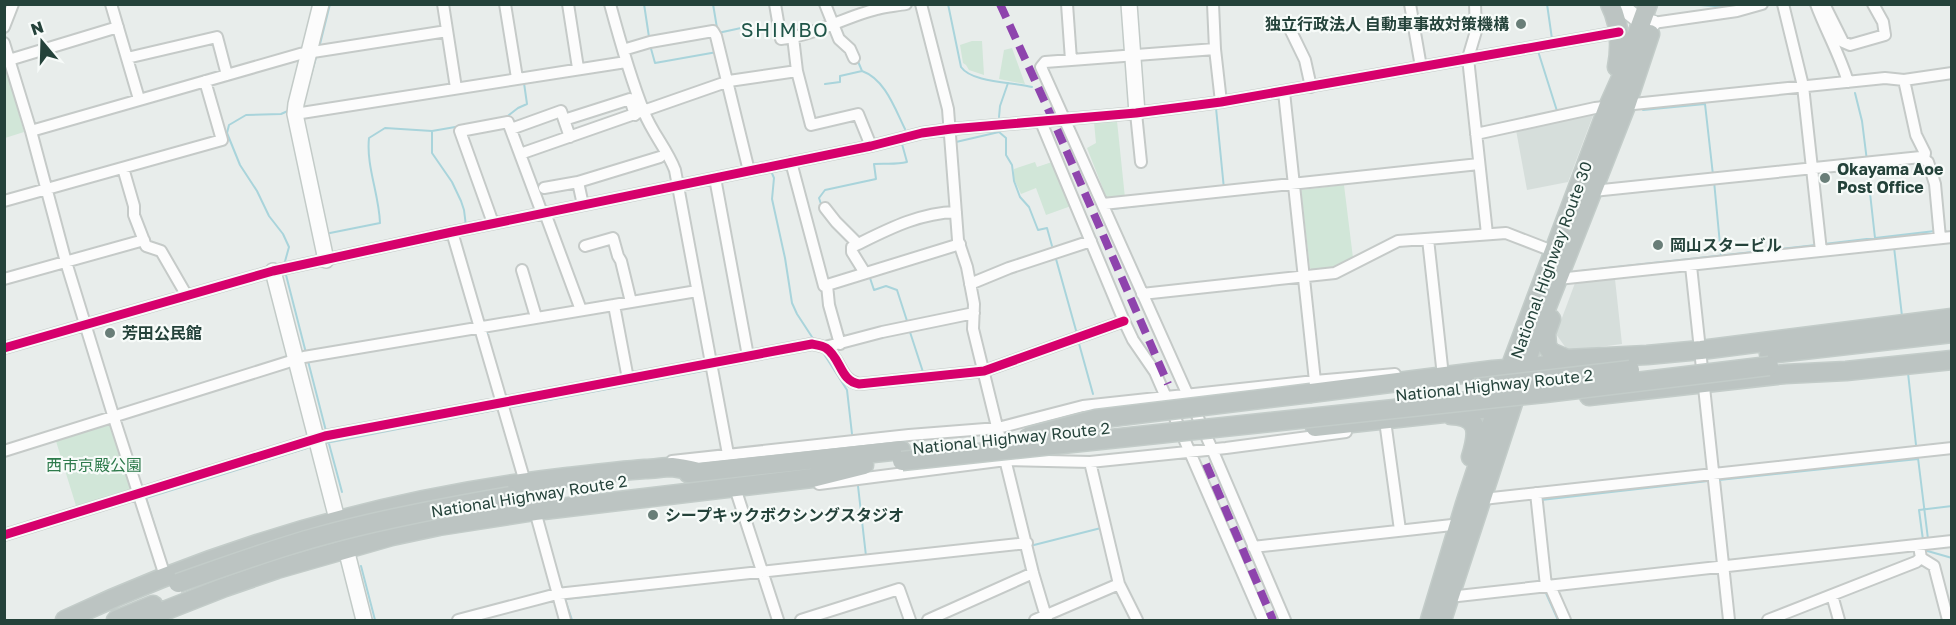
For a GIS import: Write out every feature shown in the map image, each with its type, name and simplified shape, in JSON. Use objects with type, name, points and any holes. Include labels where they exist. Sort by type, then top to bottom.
[{"type":"highway","points":[[1610,4],[1619,32],[1615,104]]},
{"type":"highway","name":"National Highway Route 30","points":[[1518,368],[1558,279],[1593,191],[1621,78],[1644,14],[1661,4]]},
{"type":"highway","name":"National Highway Route 30","points":[[1430,621],[1506,406],[1554,252],[1615,104]]},
{"type":"highway","points":[[1558,279],[1557,301],[1546,333],[1547,346],[1551,352],[1567,358],[1701,350],[1952,318]]},
{"type":"highway","points":[[1857,344],[1917,330],[1952,326]]},
{"type":"highway","name":"National Highway Route 2","points":[[116,621],[176,596],[276,561],[511,501],[699,472],[902,456],[1534,394],[1768,360],[1857,344],[1952,333]]},
{"type":"highway","name":"National Highway Route 2","points":[[1768,360],[1952,345]]},
{"type":"highway","points":[[1024,443],[1096,419],[1313,387],[1414,381],[1584,358]]},
{"type":"highway","points":[[1024,443],[1079,451],[1196,441],[1785,374],[1846,371],[1952,360]]},
{"type":"highway","points":[[1429,415],[1463,416],[1470,419],[1476,432],[1476,439],[1461,485],[1474,501],[1474,545],[1450,621]]},
{"type":"highway","name":"National Highway Route 2","points":[[511,501],[864,465],[902,456]]},
{"type":"highway","points":[[65,621],[176,596],[439,526],[535,511],[812,478],[864,465]]},
{"type":"highway","points":[[141,621],[176,596],[222,555],[337,519],[429,499],[525,482],[672,467],[699,472]]},
{"type":"highway","points":[[1419,621],[1452,525],[1474,501]]},
{"type":"highway","name":"National Highway Route 30","points":[[1442,621],[1474,501]]},
{"type":"highway","name":"National Highway Route 2","points":[[87,621],[176,596]]},
{"type":"street","points":[[4,27],[13,4]]},
{"type":"street","points":[[111,4],[139,99]]},
{"type":"street","points":[[321,4],[315,51],[295,109],[326,260]]},
{"type":"street","points":[[443,4],[456,88]]},
{"type":"street","points":[[505,4],[517,78]]},
{"type":"street","points":[[567,4],[578,65]]},
{"type":"street","points":[[610,4],[623,50],[623,62],[639,114]]},
{"type":"street","points":[[775,4],[781,39],[835,24],[864,9],[906,4]]},
{"type":"street","points":[[825,4],[835,24],[839,39],[850,49],[854,58]]},
{"type":"street","points":[[921,4],[948,109],[956,212],[960,244],[970,284],[974,313],[973,329],[1027,545],[1042,619],[1117,585]]},
{"type":"street","points":[[1068,4],[1071,60]]},
{"type":"street","points":[[1129,4],[1141,162]]},
{"type":"street","points":[[1410,4],[1421,67]]},
{"type":"street","points":[[1475,4],[1476,31],[1468,58],[1476,134],[1476,164],[1487,234]]},
{"type":"street","points":[[1619,4],[1644,14],[1737,11],[1762,4]]},
{"type":"street","points":[[1783,4],[1803,86],[1820,246]]},
{"type":"street","points":[[1816,4],[1829,39],[1840,57],[1848,82]]},
{"type":"street","points":[[1824,4],[1843,42],[1850,45],[1885,35],[1883,22],[1873,4]]},
{"type":"street","points":[[1214,5],[1212,49],[1221,102]]},
{"type":"street","points":[[1287,23],[1305,60],[1311,87]]},
{"type":"street","points":[[9,60],[118,27]]},
{"type":"street","points":[[31,131],[315,51],[447,31]]},
{"type":"street","points":[[623,50],[650,42],[712,31],[716,36],[731,81],[749,171]]},
{"type":"street","points":[[4,348],[281,269],[870,146],[922,133],[1136,113],[1221,102],[1619,32]]},
{"type":"street","points":[[127,58],[217,37],[227,75]]},
{"type":"street","points":[[793,37],[797,71],[811,125],[858,114],[870,146]]},
{"type":"street","points":[[4,43],[31,131],[66,262],[114,418],[138,494],[176,596]]},
{"type":"street","points":[[1212,49],[1045,62],[1041,67],[1212,449],[1285,621]]},
{"type":"street","points":[[295,109],[456,88],[578,65],[623,62]]},
{"type":"street","points":[[520,154],[731,81],[797,71]]},
{"type":"street","points":[[1476,134],[1615,104],[1885,78],[1904,80],[1952,73]]},
{"type":"street","points":[[1904,80],[1916,135],[1925,153],[1924,159]]},
{"type":"street","points":[[4,201],[222,140],[205,81]]},
{"type":"street","points":[[629,470],[672,461],[728,454],[998,428],[1083,406],[1187,394],[1313,387],[1304,276],[1284,92]]},
{"type":"street","points":[[564,120],[630,99],[670,157],[678,186],[694,291],[728,454]]},
{"type":"street","points":[[510,129],[561,111],[570,137]]},
{"type":"street","points":[[493,223],[460,130],[508,122],[581,310]]},
{"type":"street","points":[[1041,122],[1124,321],[1133,340],[1155,372],[1263,621]]},
{"type":"street","points":[[544,188],[578,182],[660,157]]},
{"type":"street","points":[[1558,279],[1691,266],[1820,246],[1894,243],[1943,234],[1935,184],[1928,162],[1921,157],[1593,191]]},
{"type":"street","points":[[791,162],[824,286],[960,244]]},
{"type":"street","points":[[1103,204],[1476,164]]},
{"type":"street","points":[[123,168],[134,206],[134,215],[146,246],[160,251],[187,296]]},
{"type":"street","points":[[715,178],[748,356]]},
{"type":"street","points":[[578,182],[583,205]]},
{"type":"street","points":[[825,208],[855,246]]},
{"type":"street","points":[[867,272],[852,252],[855,246],[908,220],[943,212],[956,212]]},
{"type":"street","points":[[452,232],[483,326],[525,482]]},
{"type":"street","points":[[1142,294],[1335,273],[1398,241],[1506,233],[1554,252]]},
{"type":"street","points":[[585,246],[613,238],[631,302]]},
{"type":"street","points":[[1428,239],[1443,376]]},
{"type":"street","points":[[4,279],[144,240]]},
{"type":"street","points":[[970,284],[1009,268],[1091,241]]},
{"type":"street","points":[[1691,266],[1729,621]]},
{"type":"street","points":[[281,269],[324,437],[337,519],[364,621]]},
{"type":"street","points":[[522,270],[536,317]]},
{"type":"street","points":[[827,285],[829,305],[840,344]]},
{"type":"street","points":[[4,451],[303,358],[694,291]]},
{"type":"street","points":[[614,305],[628,378]]},
{"type":"street","points":[[825,348],[909,326],[974,313]]},
{"type":"street","points":[[4,535],[324,437],[505,404],[628,378],[812,344],[825,348],[833,355],[851,383],[984,370],[1124,321]]},
{"type":"street","points":[[649,497],[683,499],[737,494],[1006,460],[1090,462],[1226,448],[1421,424],[1429,415]]},
{"type":"street","points":[[1386,428],[1400,530]]},
{"type":"street","points":[[1217,462],[1226,448]]},
{"type":"street","points":[[1474,501],[1537,498],[1714,474],[1952,448]]},
{"type":"street","points":[[1090,462],[1117,585],[1137,621]]},
{"type":"street","points":[[737,494],[778,621]]},
{"type":"street","points":[[1537,498],[1548,586],[1565,621]]},
{"type":"street","points":[[535,511],[562,594],[565,621]]},
{"type":"street","points":[[1253,547],[1452,525]]},
{"type":"street","points":[[1458,596],[1952,541]]},
{"type":"street","points":[[458,621],[562,594],[1027,545]]},
{"type":"street","points":[[1922,545],[1924,560]]},
{"type":"street","points":[[1773,620],[1924,560],[1934,566],[1948,621]]},
{"type":"street","points":[[928,621],[1033,573]]},
{"type":"street","points":[[801,621],[899,590],[910,621]]},
{"type":"street","points":[[1833,598],[1839,621]]},
{"type":"shaded area","points":[[1594,113],[1568,182],[1527,190],[1516,130]]},
{"type":"shaded area","points":[[1615,279],[1622,344],[1568,351],[1556,334],[1575,283]]},
{"type":"green space","points":[[982,41],[984,75],[969,70],[963,63],[960,45]]},
{"type":"green space","points":[[1012,48],[1025,84],[999,79],[1004,50]]},
{"type":"green space","points":[[4,60],[24,132],[5,138],[4,138]]},
{"type":"green space","points":[[1117,121],[1125,198],[1107,199],[1087,148],[1096,143],[1094,122]]},
{"type":"green space","points":[[1035,162],[1037,167],[1052,162],[1071,206],[1046,215],[1036,188],[1021,194],[1014,179],[1014,169]]},
{"type":"green space","points":[[1344,185],[1353,258],[1334,269],[1312,270],[1301,190]]},
{"type":"green space","name":"西市京殿公園","points":[[108,422],[113,425],[133,492],[77,509],[55,438]]},
{"type":"waterway","points":[[4,10],[6,4]]},
{"type":"waterway","points":[[319,48],[330,4]]},
{"type":"waterway","points":[[644,4],[649,37]]},
{"type":"waterway","points":[[713,4],[717,28]]},
{"type":"waterway","points":[[948,4],[961,67],[966,72],[984,79],[1032,87]]},
{"type":"waterway","points":[[1547,4],[1552,39]]},
{"type":"waterway","points":[[1685,4],[1730,7]]},
{"type":"waterway","points":[[718,33],[741,28]]},
{"type":"waterway","points":[[650,45],[655,63],[717,52]]},
{"type":"waterway","points":[[1538,51],[1557,111]]},
{"type":"waterway","points":[[304,100],[317,54]]},
{"type":"waterway","points":[[857,59],[862,71],[870,75],[883,88],[905,129]]},
{"type":"waterway","points":[[825,84],[840,82],[840,76],[862,71]]},
{"type":"waterway","points":[[505,118],[527,104],[524,83]]},
{"type":"waterway","points":[[999,117],[1000,106],[1008,83]]},
{"type":"waterway","points":[[1855,93],[1862,121],[1867,161]]},
{"type":"waterway","points":[[1643,110],[1705,104],[1713,175]]},
{"type":"waterway","points":[[1216,108],[1224,189]]},
{"type":"waterway","points":[[284,265],[289,247],[240,165],[227,133],[229,125],[246,115],[281,114],[290,110]]},
{"type":"waterway","points":[[639,116],[645,127]]},
{"type":"waterway","points":[[461,126],[432,131],[432,153],[452,182],[461,201],[466,226]]},
{"type":"waterway","points":[[330,233],[380,223],[369,159],[369,138],[385,128],[432,131]]},
{"type":"waterway","points":[[999,132],[1006,138],[1006,155],[1012,165],[1014,181],[1020,197],[1029,207],[1038,230],[1047,228],[1052,246]]},
{"type":"waterway","points":[[956,146],[956,142],[999,132]]},
{"type":"waterway","points":[[1473,138],[1471,139],[1473,149]]},
{"type":"waterway","points":[[822,207],[819,198],[825,190],[876,179],[874,164],[907,162],[902,144]]},
{"type":"waterway","points":[[1867,166],[1875,238]]},
{"type":"waterway","points":[[669,168],[671,179]]},
{"type":"waterway","points":[[771,171],[774,178],[772,199],[792,303],[814,340]]},
{"type":"waterway","points":[[1714,181],[1721,255]]},
{"type":"waterway","points":[[1111,209],[1206,198]]},
{"type":"waterway","points":[[1942,204],[1944,230]]},
{"type":"waterway","points":[[1824,244],[1935,231]]},
{"type":"waterway","points":[[1581,271],[1816,245]]},
{"type":"waterway","points":[[1894,247],[1902,316]]},
{"type":"waterway","points":[[1056,259],[1077,334]]},
{"type":"waterway","points":[[285,271],[306,353]]},
{"type":"waterway","points":[[869,275],[874,290],[886,286],[897,290],[908,324]]},
{"type":"waterway","points":[[486,329],[489,341]]},
{"type":"waterway","points":[[909,329],[923,372]]},
{"type":"waterway","points":[[1078,340],[1093,394]]},
{"type":"waterway","points":[[824,354],[847,390],[852,434]]},
{"type":"waterway","points":[[308,361],[326,431]]},
{"type":"waterway","points":[[506,408],[708,370]]},
{"type":"waterway","points":[[1908,373],[1916,445]]},
{"type":"waterway","points":[[326,443],[500,409]]},
{"type":"waterway","points":[[517,435],[526,466]]},
{"type":"waterway","points":[[328,440],[342,492]]},
{"type":"waterway","points":[[165,559],[146,498],[307,448]]},
{"type":"waterway","points":[[1918,458],[1928,539]]},
{"type":"waterway","points":[[1719,480],[1918,459]]},
{"type":"waterway","points":[[1215,470],[1266,589]]},
{"type":"waterway","points":[[1541,500],[1708,481]]},
{"type":"waterway","points":[[1090,483],[1094,501]]},
{"type":"waterway","points":[[858,486],[866,556]]},
{"type":"waterway","points":[[1923,540],[1919,510],[1952,506]]},
{"type":"waterway","points":[[1030,546],[1101,528]]},
{"type":"waterway","points":[[1924,550],[1952,558]]},
{"type":"waterway","points":[[555,565],[563,591]]},
{"type":"waterway","points":[[361,566],[375,620]]},
{"type":"waterway","points":[[565,599],[691,585]]},
{"type":"waterway","points":[[1545,591],[1558,620]]},
{"type":"waterway","points":[[565,599],[572,620]]},
{"type":"marked path","points":[[1000,4],[1168,384]]},
{"type":"marked path","points":[[1206,464],[1273,620]]},
{"type":"cycle path","points":[[4,348],[273,271],[871,146],[922,133],[1136,113],[1221,102],[1619,32]]},
{"type":"cycle path","points":[[4,535],[325,436],[812,344],[822,346],[831,352],[848,379],[859,384],[984,371],[1124,321]]},
{"type":"place","name":"独立行政法人 自動車事故対策機構","points":[[1521,24]]},
{"type":"place","name":"Okayama Aoe Post Office","points":[[1825,178]]},
{"type":"place","name":"岡山スタービル","points":[[1658,245]]},
{"type":"place","name":"芳田公民館","points":[[110,333]]},
{"type":"place","name":"シープキックボクシングスタジオ","points":[[653,515]]},
{"type":"district","name":"SHIMBO","points":[[785,30]]}]
